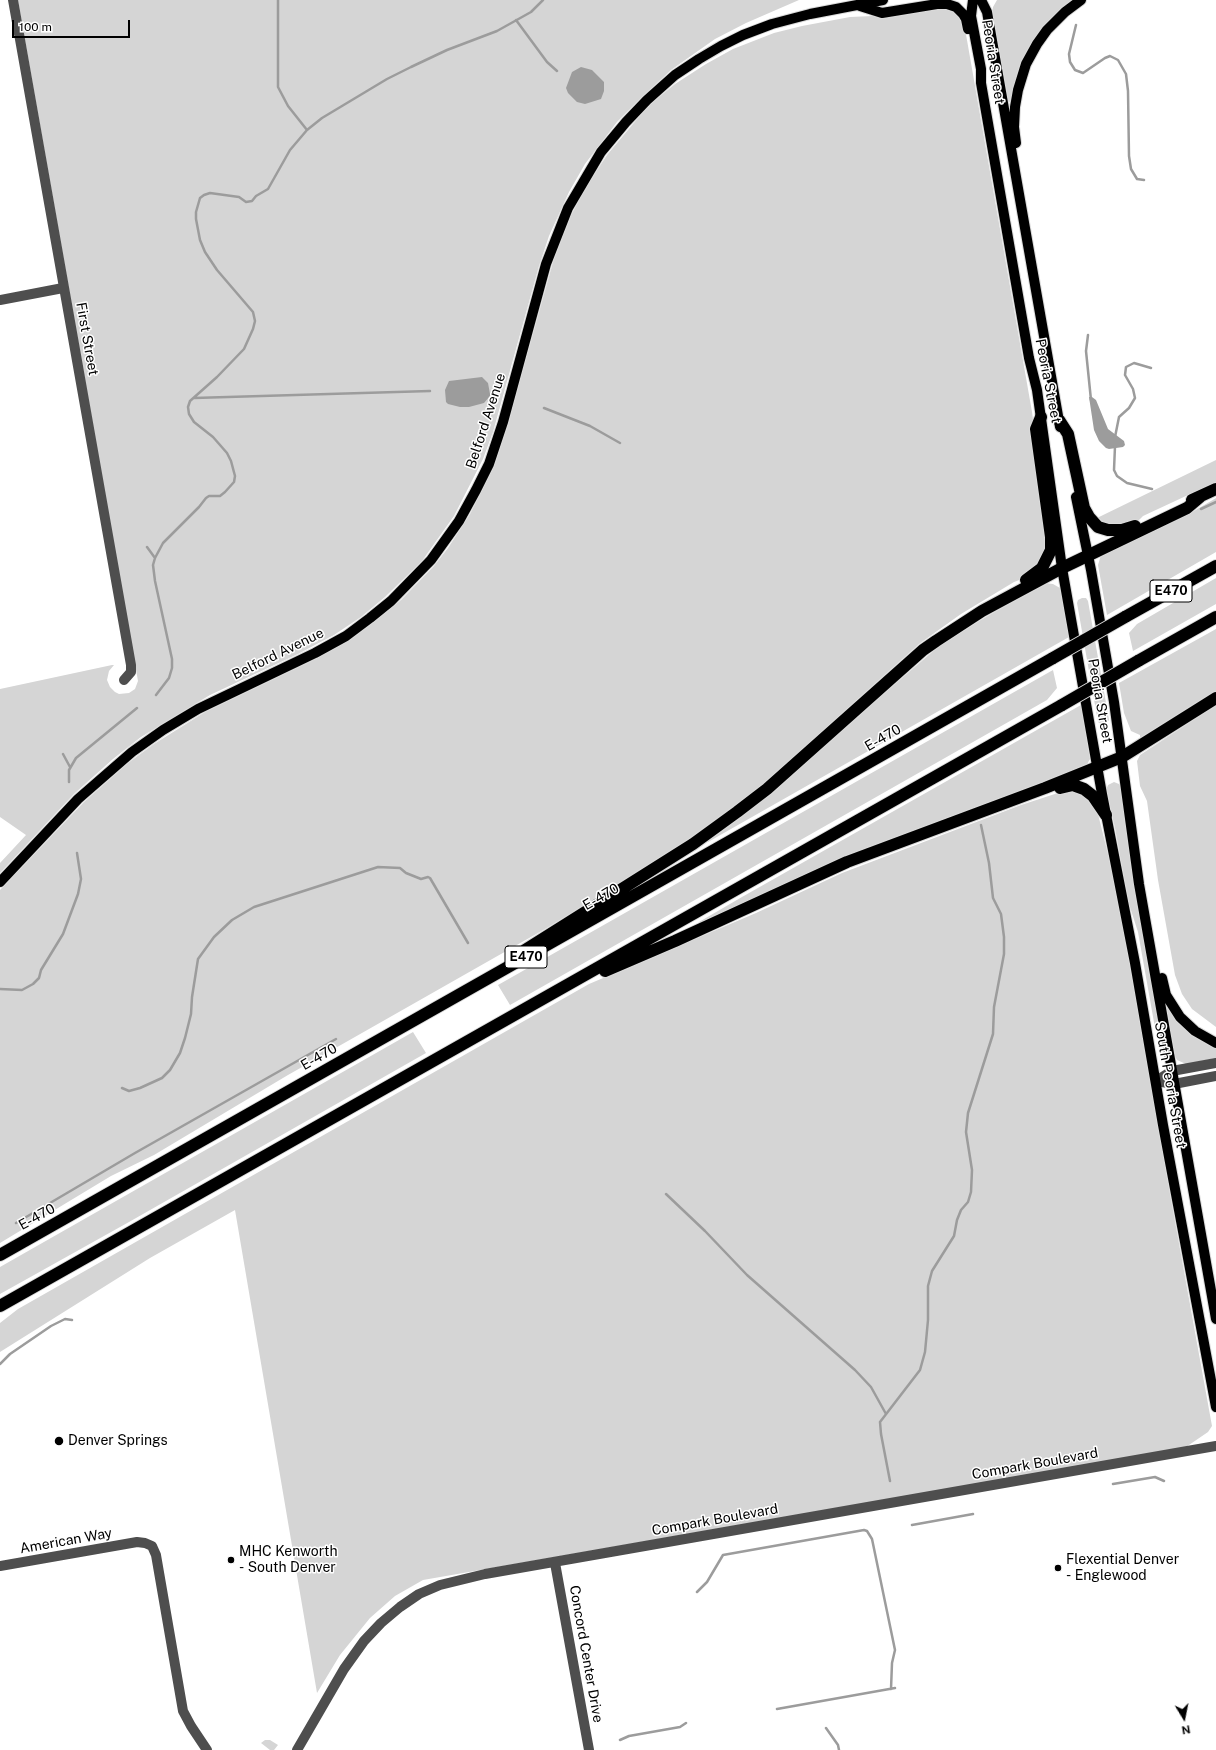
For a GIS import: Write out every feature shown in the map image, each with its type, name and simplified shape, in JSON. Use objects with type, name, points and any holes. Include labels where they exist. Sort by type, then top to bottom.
[{"type":"highway","points":[[982,611],[1003,593],[1038,572],[1045,564],[1050,554],[1051,537],[1036,429],[1042,417]]},
{"type":"highway","points":[[1059,420],[1068,434],[1085,511],[1098,527],[1108,530],[1126,529],[1216,489]]},
{"type":"highway","points":[[501,971],[530,946],[693,844],[737,812],[767,789],[923,650],[982,611],[1062,568],[1187,508],[1200,497]]},
{"type":"highway","name":"E-470","points":[[0,1255],[1216,566]]},
{"type":"highway","points":[[0,1306],[1216,617]]},
{"type":"highway","points":[[549,995],[675,941],[848,862],[1122,757],[1216,698]]},
{"type":"highway","points":[[1028,794],[1042,795],[1066,786],[1076,786],[1091,794],[1106,815]]},
{"type":"main road","points":[[828,10],[836,0]]},
{"type":"main road","name":"Belford Avenue","points":[[0,882],[78,799],[132,752],[198,709],[315,653],[346,636],[384,607],[417,576],[449,536],[486,471],[503,422],[553,243],[574,197],[601,152],[647,100],[676,75],[710,52],[735,39],[800,16],[883,0]]},
{"type":"main road","name":"Peoria Street","points":[[972,0],[971,16],[981,68],[981,83],[1029,358],[1042,417],[1062,568],[1097,767]]},
{"type":"main road","name":"Peoria Street","points":[[981,0],[987,12],[1059,420],[1088,555],[1122,757]]},
{"type":"main road","points":[[1019,198],[1023,184],[1015,133],[1014,116],[1015,103],[1021,78],[1033,51],[1043,35],[1056,21],[1081,0]]},
{"type":"main road","points":[[857,5],[882,13],[937,4],[947,4],[956,8],[966,19],[974,69],[981,83]]},
{"type":"main road","name":"South Peoria Street","points":[[1122,757],[1138,878],[1150,951],[1216,1319]]},
{"type":"main road","name":"South Peoria Street","points":[[1097,767],[1120,879],[1216,1407]]},
{"type":"main road","points":[[1150,951],[1159,965],[1166,995],[1177,1013],[1192,1028],[1216,1043]]},
{"type":"street","name":"First Street","points":[[13,0],[63,288],[132,665],[131,672],[124,680]]},
{"type":"street","points":[[0,300],[63,288]]},
{"type":"street","points":[[1156,1081],[1172,1071],[1216,1063]]},
{"type":"street","points":[[1156,1081],[1174,1084],[1216,1076]]},
{"type":"street","name":"Compark Boulevard","points":[[297,1750],[344,1669],[357,1650],[381,1623],[419,1594],[448,1582],[485,1574],[555,1563],[1216,1446]]},
{"type":"street","name":"American Way","points":[[0,1566],[137,1542],[152,1546],[156,1556],[184,1711],[191,1726],[207,1750]]},
{"type":"street","name":"Concord Center Drive","points":[[555,1563],[589,1750]]},
{"type":"shaded area","points":[[18,0],[799,0],[746,23],[715,39],[671,70],[617,122],[585,164],[569,192],[549,236],[539,266],[493,432],[483,459],[454,516],[422,561],[385,597],[361,617],[334,635],[298,654],[210,695],[141,737],[113,759],[74,794],[0,873],[0,863],[26,835],[0,817],[0,689],[112,665],[114,665],[109,671],[107,680],[110,687],[115,692],[119,694],[129,693],[135,689],[138,681]]},
{"type":"shaded area","points":[[997,0],[1074,0],[1057,15],[1010,102],[1007,101],[992,14],[993,7]]},
{"type":"shaded area","points":[[942,7],[957,13],[964,23],[1032,412],[1049,534],[1044,559],[1022,579],[1014,582],[961,614],[919,644],[739,805],[681,846],[545,929],[288,1075],[154,1155],[111,1176],[0,1243],[0,890],[84,802],[128,763],[154,744],[205,712],[307,663],[354,637],[401,600],[434,566],[448,548],[470,514],[491,472],[509,419],[555,255],[568,221],[586,187],[607,155],[648,106],[675,84],[706,64],[733,49],[774,33],[850,17],[895,15]]},
{"type":"shaded area","points":[[581,67],[592,70],[604,82],[604,91],[601,99],[585,104],[577,102],[568,93],[566,88],[572,72]]},
{"type":"shaded area","points":[[482,377],[488,383],[490,394],[484,403],[469,407],[460,407],[448,404],[446,402],[445,390],[449,381]]},
{"type":"shaded area","points":[[1089,397],[1096,400],[1108,429],[1124,441],[1125,445],[1123,447],[1109,449],[1099,441],[1094,430]]},
{"type":"shaded area","points":[[1216,460],[1216,482],[1143,516],[1137,522],[1126,527],[1100,523],[1101,520],[1097,518]]},
{"type":"shaded area","points":[[1216,498],[1216,552],[1107,615],[1098,565],[1101,555],[1194,511]]},
{"type":"shaded area","points":[[1216,578],[1216,604],[1133,651],[1129,633],[1137,624]]},
{"type":"shaded area","points":[[1045,583],[1053,584],[1060,588],[1069,637],[708,842],[706,840],[794,771],[938,647],[979,621]]},
{"type":"shaded area","points":[[1086,598],[1088,601],[1109,720],[1105,725],[1098,722],[1077,603],[1078,600]]},
{"type":"shaded area","points":[[1216,629],[1216,691],[1144,737],[1140,737],[1140,735],[1131,731],[1124,713],[1119,683]]},
{"type":"shaded area","points":[[1053,670],[1057,688],[1047,700],[510,1005],[498,985]]},
{"type":"shaded area","points":[[1081,705],[1090,759],[1086,766],[700,923],[699,922],[742,897]]},
{"type":"shaded area","points":[[1216,705],[1216,1027],[1192,1009],[1182,994],[1175,975],[1158,880],[1147,801],[1140,786],[1137,761],[1140,755]]},
{"type":"shaded area","points":[[1114,782],[1119,784],[1122,789],[1131,866],[1159,1027],[1155,1028],[1138,932],[1128,901],[1115,828],[1106,790],[1108,785]]},
{"type":"shaded area","points":[[1073,790],[1087,797],[1097,810],[1111,866],[1138,1008],[1212,1426],[1208,1432],[1186,1447],[423,1580],[395,1596],[370,1618],[340,1655],[317,1693],[235,1210],[150,1258],[0,1352],[0,1323],[18,1309],[589,984],[756,913],[842,873],[1021,805],[1061,792]]},
{"type":"shaded area","points":[[1166,1004],[1216,1047],[1216,1058],[1186,1064],[1177,1060],[1174,1054]]},
{"type":"shaded area","points":[[413,1032],[426,1053],[0,1294],[0,1267]]},
{"type":"shaded area","points":[[265,1740],[270,1740],[278,1745],[274,1750],[270,1750],[261,1743]]},
{"type":"waterway","points":[[278,0],[278,87],[288,106],[307,130]]},
{"type":"waterway","points":[[156,695],[169,678],[172,668],[172,659],[155,581],[153,565],[155,558],[163,543],[206,498],[209,496],[220,496],[234,482],[235,476],[227,453],[213,437],[194,422],[189,414],[188,407],[190,401],[217,377],[244,349],[255,321],[253,312],[217,270],[205,252],[200,240],[196,219],[196,212],[200,198],[210,193],[239,197],[246,202],[252,201],[256,196],[268,189],[290,150],[307,130],[322,118],[387,79],[411,67],[447,50],[497,31],[531,12],[543,0]]},
{"type":"waterway","points":[[516,20],[547,62],[557,71]]},
{"type":"waterway","points":[[1076,25],[1069,54],[1070,62],[1075,70],[1083,73],[1110,56],[1118,60],[1126,74],[1128,91],[1129,156],[1131,169],[1137,179],[1144,180]]},
{"type":"waterway","points":[[1088,335],[1086,351],[1091,400]]},
{"type":"waterway","points":[[1115,437],[1119,417],[1129,408],[1135,398],[1133,389],[1125,375],[1126,367],[1134,363],[1151,368]]},
{"type":"waterway","points":[[194,398],[430,391]]},
{"type":"waterway","points":[[544,408],[590,426],[620,443]]},
{"type":"waterway","points":[[1115,446],[1114,470],[1117,476],[1127,483],[1152,489]]},
{"type":"waterway","points":[[1201,509],[1216,502]]},
{"type":"waterway","points":[[147,547],[155,558]]},
{"type":"waterway","points":[[69,782],[69,770],[76,758],[137,708]]},
{"type":"waterway","points":[[63,754],[70,767]]},
{"type":"waterway","points":[[890,1481],[880,1422],[920,1370],[925,1352],[928,1320],[928,1286],[932,1271],[954,1236],[957,1220],[961,1210],[968,1202],[971,1192],[972,1170],[966,1132],[968,1113],[993,1034],[994,1007],[1004,954],[1004,937],[1001,914],[993,898],[989,863],[981,825]]},
{"type":"waterway","points":[[0,989],[22,990],[33,984],[39,978],[41,970],[63,934],[78,894],[81,879],[77,853]]},
{"type":"waterway","points":[[122,1088],[129,1091],[140,1088],[162,1078],[170,1070],[180,1053],[185,1038],[191,1014],[198,959],[214,937],[232,920],[254,907],[378,867],[400,868],[406,873],[421,879],[428,877],[430,878],[468,943]]},
{"type":"waterway","points":[[16,1223],[135,1153],[336,1039]]},
{"type":"waterway","points":[[666,1194],[705,1231],[747,1275],[855,1370],[871,1387],[886,1414]]},
{"type":"waterway","points":[[0,1364],[10,1354],[51,1326],[65,1319],[72,1320]]},
{"type":"waterway","points":[[1113,1484],[1155,1477],[1164,1481]]},
{"type":"waterway","points":[[912,1525],[973,1514]]},
{"type":"waterway","points":[[697,1592],[707,1582],[723,1555],[864,1530],[867,1531],[872,1539],[895,1650],[892,1663],[891,1689]]},
{"type":"waterway","points":[[777,1709],[895,1688]]},
{"type":"waterway","points":[[620,1740],[629,1736],[680,1727],[686,1723]]},
{"type":"waterway","points":[[826,1728],[838,1745],[839,1750]]},
{"type":"place","name":"Denver Springs","points":[[59,1441]]},
{"type":"place","name":"MHC Kenworth - South Denver","points":[[231,1560]]},
{"type":"place","name":"Flexential Denver - Englewood","points":[[1058,1568]]}]
